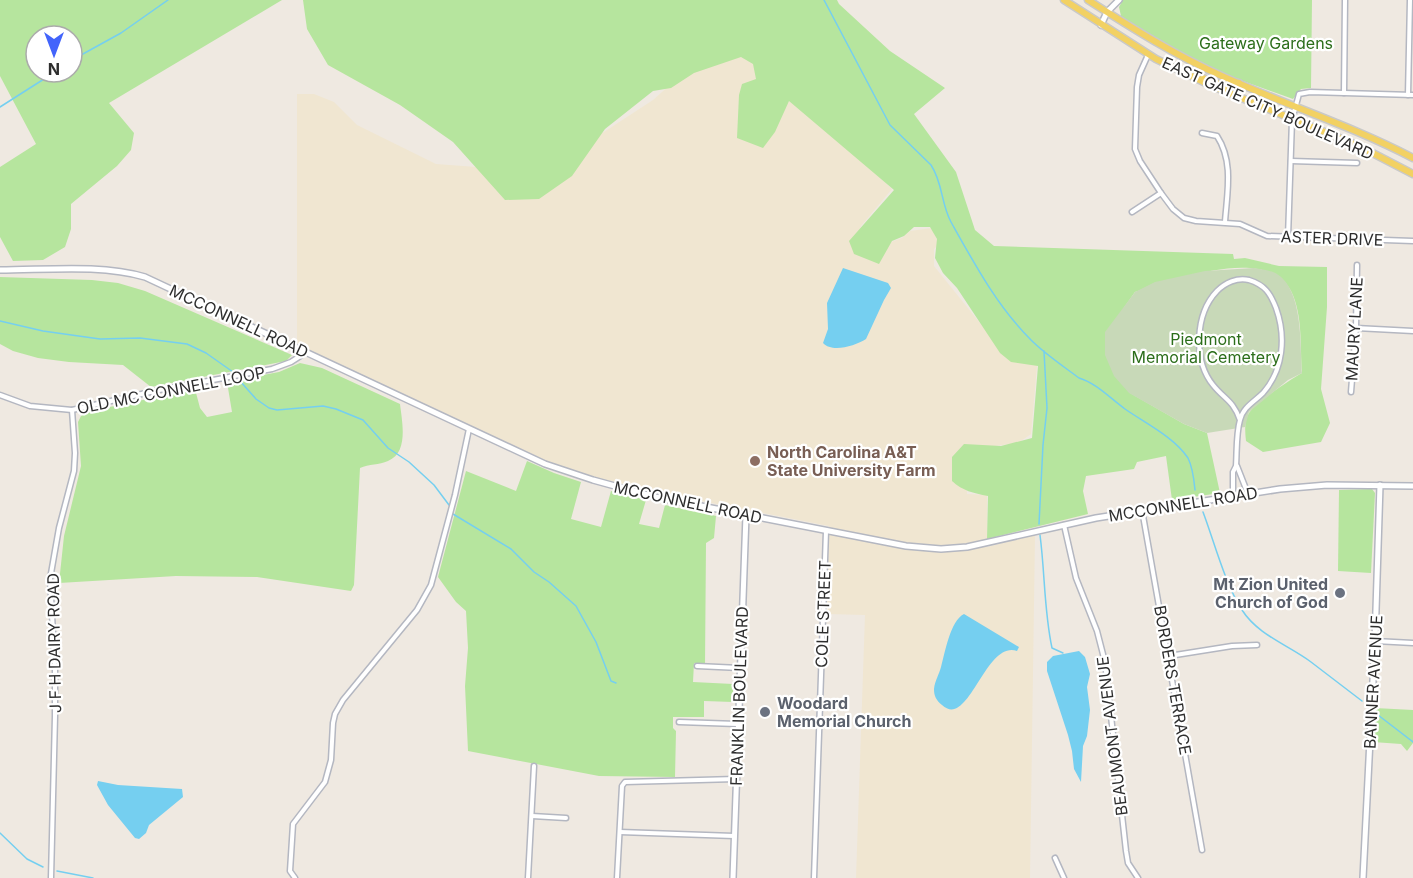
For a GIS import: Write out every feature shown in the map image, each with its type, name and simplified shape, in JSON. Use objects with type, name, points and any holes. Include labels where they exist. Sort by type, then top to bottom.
[{"type":"main road","name":"EAST GATE CITY BOULEVARD","points":[[1064,0],[1156,59],[1210,85],[1360,147],[1413,174]]},
{"type":"main road","name":"EAST GATE CITY BOULEVARD","points":[[1089,0],[1170,50],[1239,83],[1382,141],[1413,158]]},
{"type":"main road","points":[[1156,59],[1167,61],[1227,87],[1237,86],[1239,83]]},
{"type":"street","points":[[1101,25],[1107,12],[1119,0]]},
{"type":"street","points":[[1344,93],[1345,0]]},
{"type":"street","points":[[1288,237],[1292,120],[1299,94],[1305,92],[1410,95],[1410,0]]},
{"type":"street","name":"ASTER DRIVE","points":[[1148,55],[1139,75],[1137,87],[1136,149],[1140,161],[1161,193],[1173,209],[1184,218],[1240,224],[1268,236],[1413,242]]},
{"type":"street","points":[[1202,133],[1217,136],[1224,146],[1229,161],[1225,222]]},
{"type":"street","points":[[1292,161],[1358,163]]},
{"type":"street","points":[[1132,212],[1161,193]]},
{"type":"street","name":"MAURY LANE","points":[[1351,392],[1356,328],[1357,265]]},
{"type":"street","name":"MCCONNELL ROAD","points":[[0,270],[108,270],[130,273],[180,292],[545,464],[655,497],[906,546],[941,549],[984,544],[1142,510],[1248,494],[1317,486],[1413,486]]},
{"type":"street","points":[[1233,497],[1233,472],[1236,466],[1240,420],[1246,407],[1263,393],[1274,377],[1280,362],[1282,343],[1280,319],[1270,293],[1259,283],[1244,279],[1225,283],[1212,297],[1203,315],[1199,332],[1200,350],[1211,383],[1234,405],[1240,420]]},
{"type":"street","points":[[1356,328],[1413,331]]},
{"type":"street","name":"OLD MC CONNELL LOOP","points":[[0,395],[30,406],[72,410],[159,390],[272,369],[291,362],[305,352]]},
{"type":"street","name":"J F H DAIRY ROAD","points":[[51,878],[55,705],[50,579],[59,528],[74,471],[72,410]]},
{"type":"street","points":[[295,878],[290,871],[292,827],[325,782],[329,770],[335,714],[343,700],[427,596],[469,429]]},
{"type":"street","points":[[1236,466],[1248,494]]},
{"type":"street","name":"BANNER AVENUE","points":[[1362,878],[1375,641],[1380,485]]},
{"type":"street","name":"BORDERS TERRACE","points":[[1142,510],[1202,850]]},
{"type":"street","name":"FRANKLIN BOULEVARD","points":[[733,878],[746,515]]},
{"type":"street","name":"BEAUMONT AVENUE","points":[[1064,525],[1076,578],[1097,631],[1106,662],[1126,851],[1128,863],[1138,878]]},
{"type":"street","name":"COLE STREET","points":[[814,878],[826,531]]},
{"type":"street","points":[[1375,641],[1413,643]]},
{"type":"street","points":[[1169,656],[1232,646],[1257,645]]},
{"type":"street","points":[[697,666],[740,668]]},
{"type":"street","points":[[679,722],[738,724]]},
{"type":"street","points":[[528,878],[534,766]]},
{"type":"street","points":[[617,878],[622,786],[626,782],[736,779]]},
{"type":"street","points":[[532,816],[566,818]]},
{"type":"street","points":[[620,832],[734,836]]},
{"type":"street","points":[[1055,858],[1064,878]]},
{"type":"shaded area","name":"North Carolina A&T State University Farm","points":[[724,37],[794,97],[892,189],[861,226],[854,245],[883,245],[902,238],[910,231],[932,228],[939,244],[934,249],[934,266],[996,343],[1038,355],[1031,434],[1018,443],[964,450],[967,494],[987,495],[987,547],[1035,535],[1030,878],[856,878],[865,615],[827,614],[829,526],[621,485],[557,466],[297,344],[297,94],[314,94],[334,102],[357,125],[436,164],[490,168],[552,154],[604,132],[653,100]]},
{"type":"green space","points":[[0,0],[282,0],[109,103],[134,133],[131,150],[117,166],[71,204],[71,229],[65,247],[43,260],[13,261],[0,237],[0,167],[36,144],[0,76]]},
{"type":"green space","points":[[303,0],[837,0],[890,51],[945,88],[914,114],[956,172],[975,230],[994,246],[1233,254],[1234,259],[1245,258],[1279,266],[1327,267],[1327,307],[1321,389],[1330,423],[1321,442],[1263,452],[1246,441],[1246,419],[1249,413],[1258,403],[1302,373],[1298,310],[1291,291],[1279,277],[1262,270],[1241,268],[1218,270],[1194,274],[1135,292],[1123,309],[1130,393],[1184,424],[1207,433],[1220,493],[1172,500],[1166,456],[1137,462],[1134,469],[1086,476],[1083,491],[1088,514],[987,539],[988,496],[968,491],[952,481],[952,457],[964,444],[1001,446],[1032,438],[1038,366],[1011,362],[1000,353],[957,288],[943,273],[935,258],[937,239],[930,227],[914,227],[904,236],[892,241],[879,264],[854,254],[849,241],[894,190],[789,101],[775,132],[763,148],[737,138],[739,95],[742,84],[756,79],[753,64],[741,57],[694,73],[671,88],[653,91],[605,129],[572,176],[539,199],[505,200],[453,142],[400,105],[328,65],[307,29]]},
{"type":"green space","name":"Gateway Gardens","points":[[1123,0],[1312,0],[1311,88],[1301,89],[1293,99],[1229,76],[1146,34],[1121,16],[1119,7]]},
{"type":"green space","name":"Piedmont Memorial Cemetery","points":[[1254,268],[1273,272],[1283,279],[1290,289],[1298,317],[1302,373],[1288,380],[1249,412],[1245,427],[1207,433],[1184,424],[1129,393],[1114,376],[1105,355],[1105,332],[1135,292],[1155,282],[1205,271]]},
{"type":"green space","points":[[0,277],[118,283],[145,291],[292,355],[286,361],[151,387],[123,365],[38,358],[13,351],[0,344]]},
{"type":"green space","points":[[300,363],[322,368],[400,404],[403,436],[399,451],[388,461],[360,468],[354,585],[351,591],[257,577],[176,576],[59,583],[64,536],[81,466],[78,422],[81,416],[86,412],[195,389],[200,408],[207,417],[232,412],[227,382],[279,372]]},
{"type":"green space","points":[[527,461],[581,482],[571,519],[601,527],[611,491],[646,500],[639,524],[659,528],[665,505],[716,516],[714,538],[706,543],[705,664],[694,663],[693,682],[733,684],[733,702],[704,701],[704,717],[673,717],[673,728],[676,731],[675,777],[599,776],[468,751],[465,686],[468,648],[466,611],[456,602],[438,577],[466,471],[516,491]]},
{"type":"green space","points":[[1372,489],[1375,493],[1371,573],[1338,571],[1339,490]]},
{"type":"green space","points":[[1375,708],[1413,710],[1413,743],[1407,751],[1401,744],[1373,742]]},
{"type":"water","points":[[843,268],[888,283],[891,288],[866,339],[850,346],[832,348],[823,343],[828,329],[827,303]]},
{"type":"water","points":[[964,614],[1019,647],[1017,651],[1006,651],[996,658],[961,706],[952,709],[938,701],[934,689],[952,630]]},
{"type":"water","points":[[1079,651],[1085,657],[1090,674],[1087,687],[1090,710],[1087,736],[1083,746],[1081,782],[1074,769],[1068,735],[1047,671],[1047,662],[1053,656]]},
{"type":"water","points":[[98,781],[118,785],[182,789],[183,797],[149,825],[146,833],[139,839],[135,838],[108,805],[97,785]]},
{"type":"waterway","points":[[84,53],[121,33],[168,0]]},
{"type":"waterway","points":[[824,0],[890,125],[931,165],[938,179],[951,222],[987,284],[1007,313],[1048,355],[1175,443],[1190,462],[1195,490]]},
{"type":"waterway","points":[[0,107],[36,84]]},
{"type":"waterway","points":[[0,321],[43,331],[100,339],[140,338],[187,344],[206,353],[233,372]]},
{"type":"waterway","points":[[1039,524],[1047,408],[1044,351]]},
{"type":"waterway","points":[[240,381],[256,399],[269,408],[277,410],[323,406],[363,420],[388,448],[409,462],[434,485],[449,505]]},
{"type":"waterway","points":[[1203,512],[1230,588],[1249,619],[1265,633],[1311,662],[1362,701]]},
{"type":"waterway","points":[[453,514],[511,549],[534,572],[576,606],[596,642],[611,681],[616,683]]},
{"type":"waterway","points":[[1040,535],[1047,620],[1052,648],[1063,653]]},
{"type":"waterway","points":[[1378,715],[1413,742]]},
{"type":"waterway","points":[[0,833],[27,859],[43,867]]},
{"type":"waterway","points":[[57,871],[93,878]]},
{"type":"place","name":"North Carolina A&T State University Farm","points":[[755,461]]},
{"type":"place","name":"Mt Zion United Church of God","points":[[1340,593]]},
{"type":"place","name":"Woodard Memorial Church","points":[[765,712]]}]
